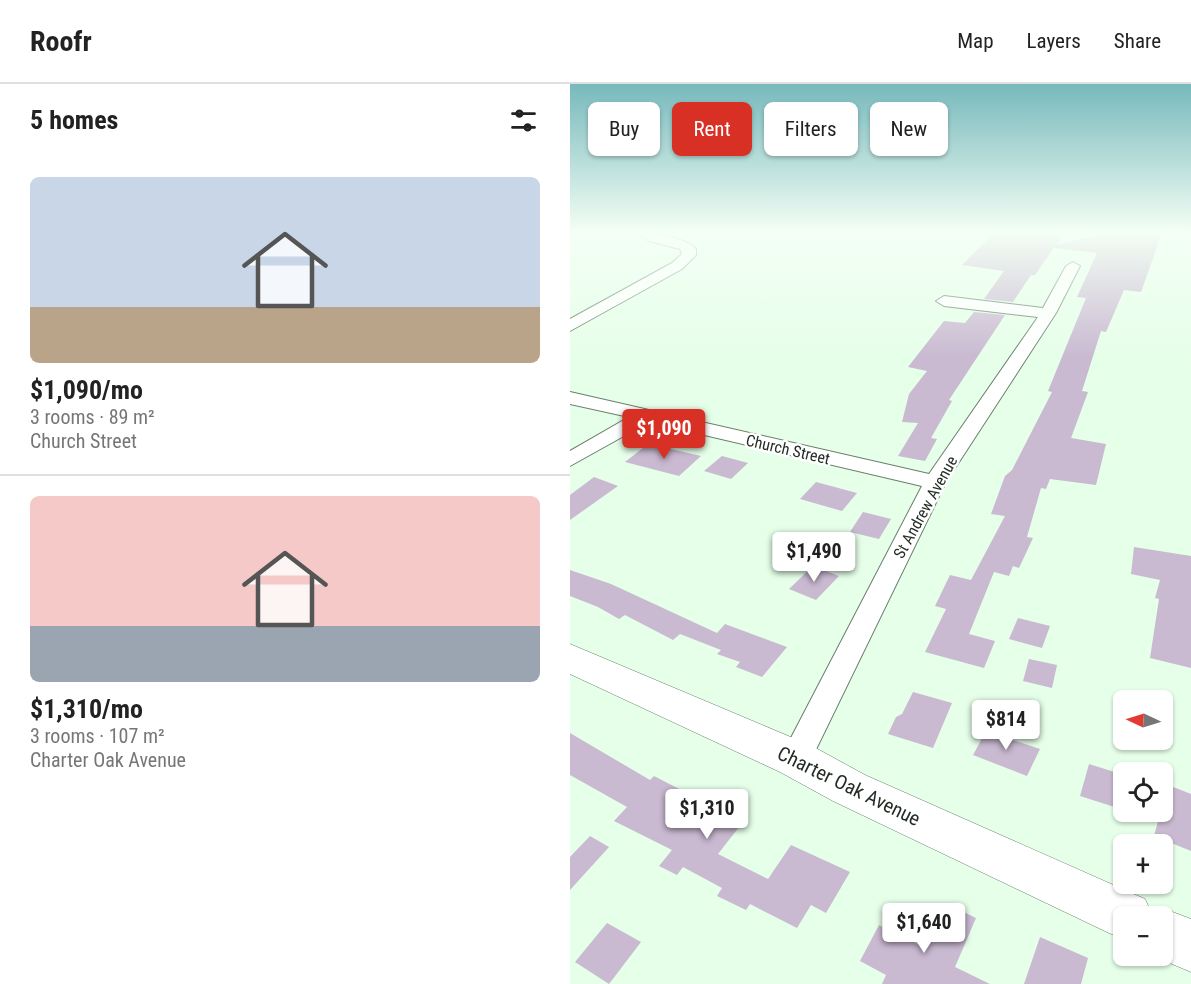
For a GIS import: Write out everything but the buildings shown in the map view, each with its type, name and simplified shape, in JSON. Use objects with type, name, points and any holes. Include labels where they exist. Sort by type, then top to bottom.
[{"type":"street","points":[[570,326],[664,274]]},
{"type":"street","name":"St Andrew Avenue","points":[[796,759],[935,482],[1048,313],[1068,274]]},
{"type":"street","points":[[944,301],[1048,313]]},
{"type":"street","name":"Church Street","points":[[570,398],[644,417],[935,482]]},
{"type":"street","points":[[570,460],[644,417]]},
{"type":"street","name":"Charter Oak Avenue","points":[[570,658],[796,759],[849,788],[1113,910]]},
{"type":"street","points":[[1173,938],[1191,946]]}]
